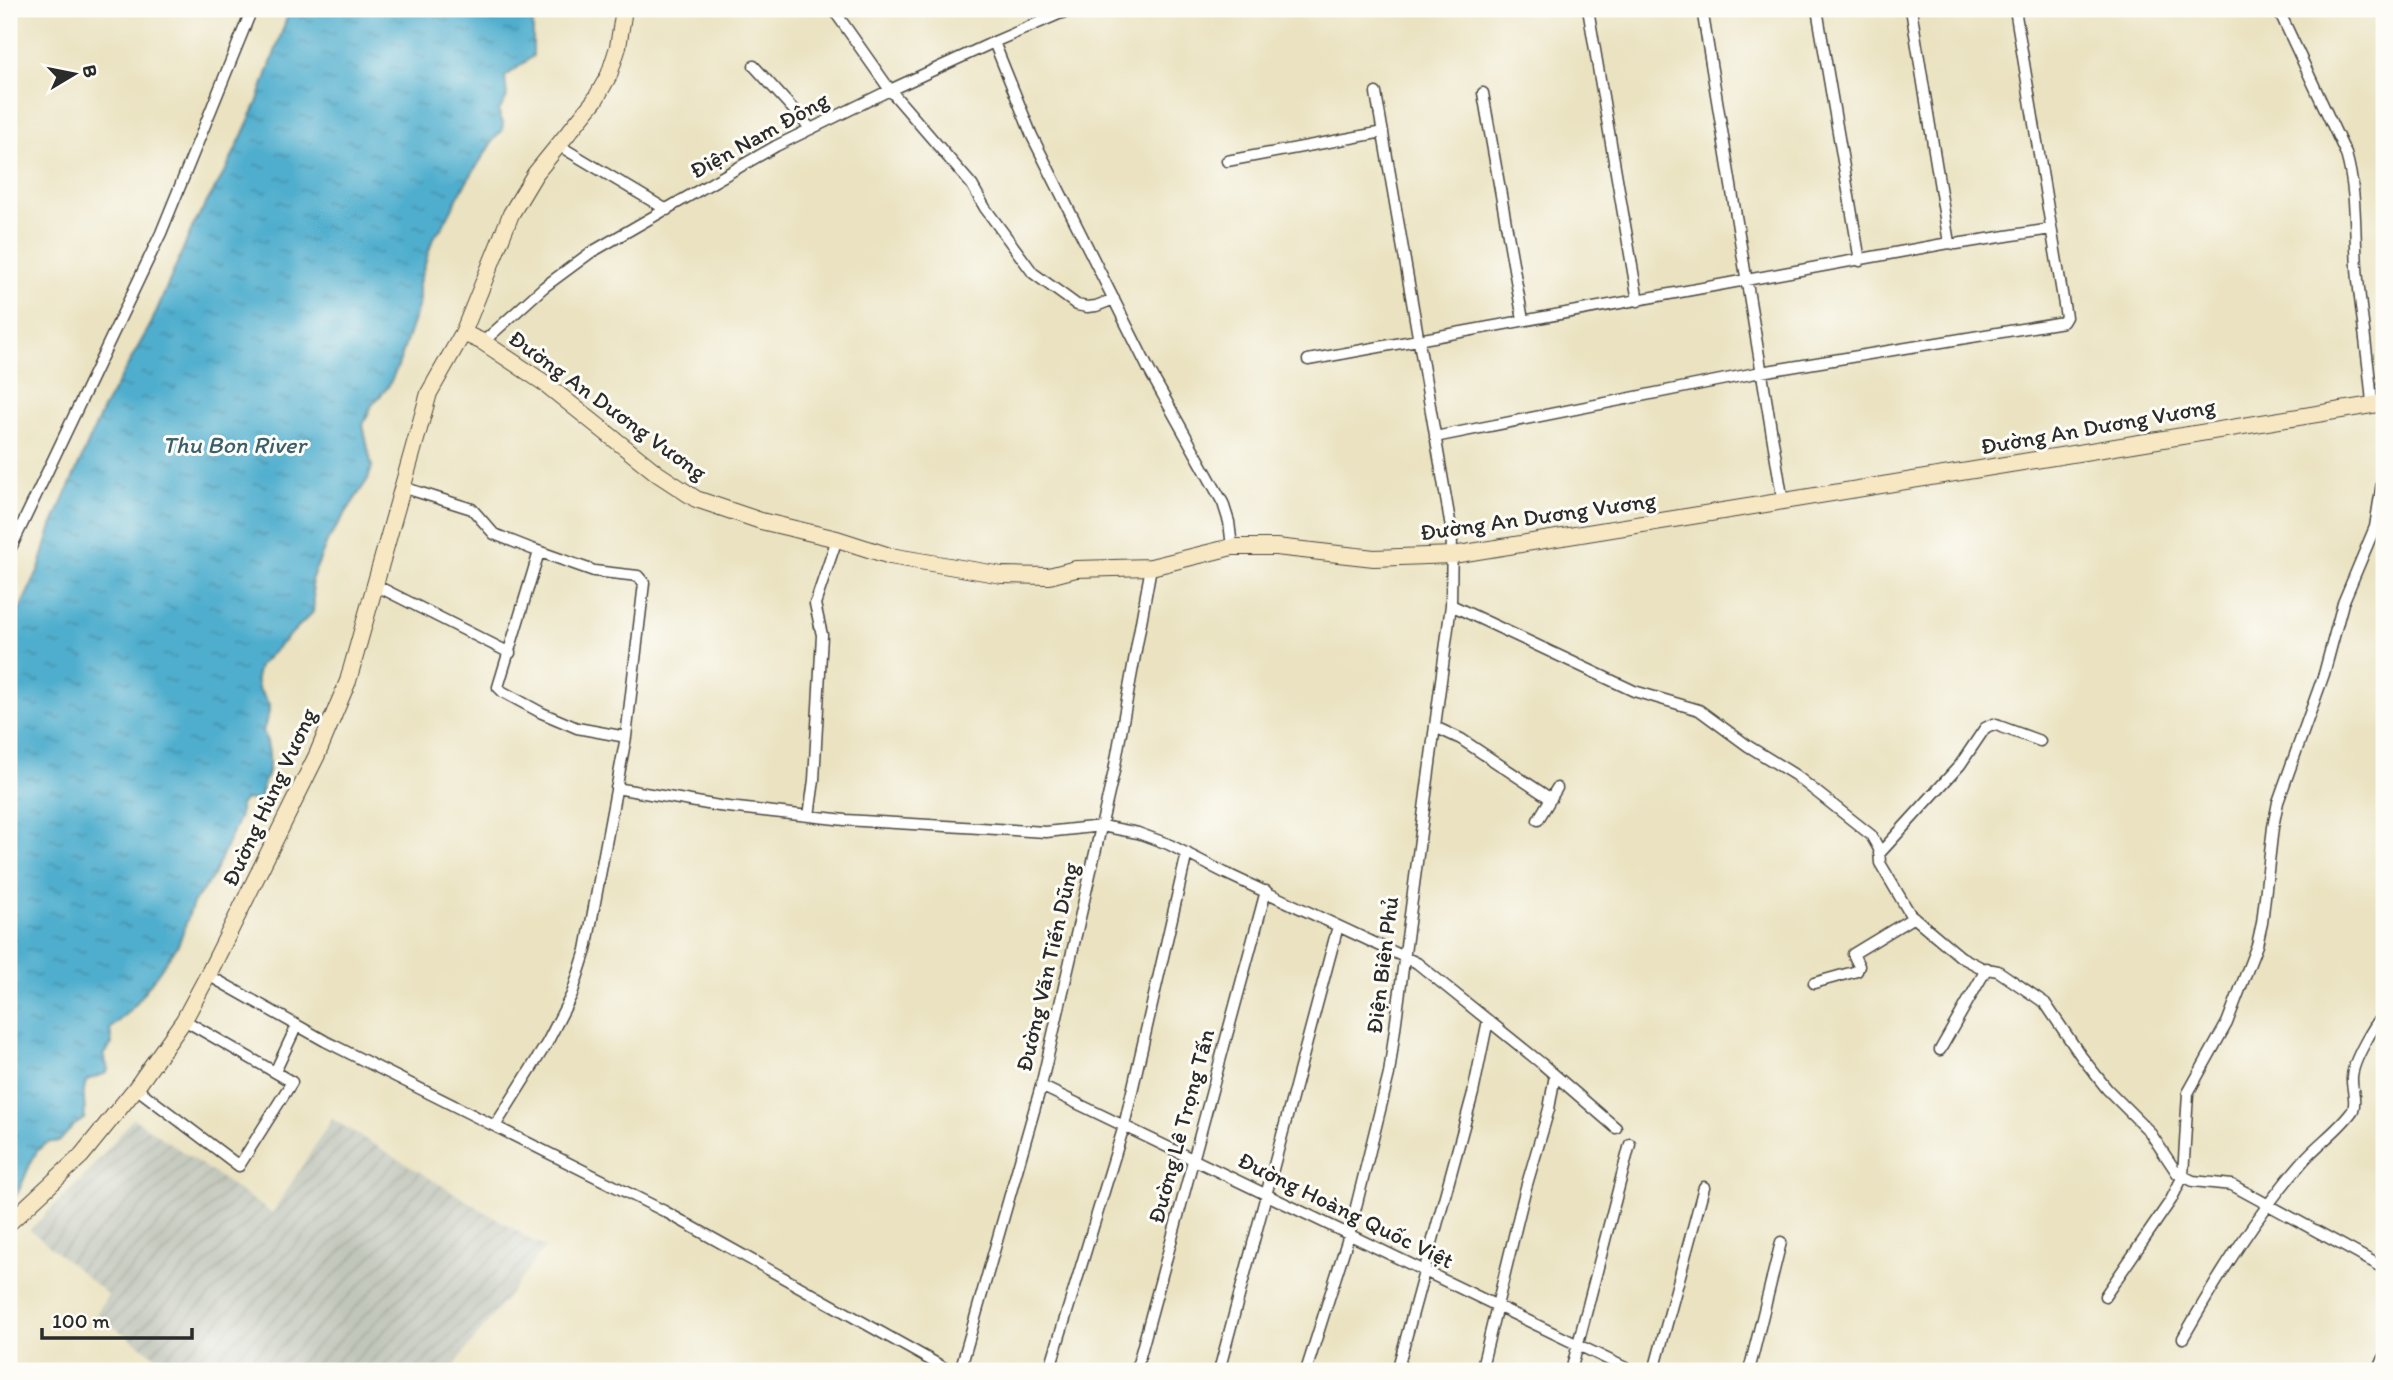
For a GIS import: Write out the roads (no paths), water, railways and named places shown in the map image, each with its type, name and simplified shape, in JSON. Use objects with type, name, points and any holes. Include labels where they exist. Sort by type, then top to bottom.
[{"type":"main road","name":"Đường Hùng Vương","points":[[9,1223],[81,1156],[136,1088],[184,1020],[208,975],[317,755],[348,681],[429,393],[463,333],[511,214],[535,173],[595,100],[609,75],[618,47],[624,9]]},
{"type":"main road","name":"Đường An Dương Vương","points":[[463,333],[483,342],[543,382],[658,474],[696,499],[761,521],[837,539],[890,556],[1002,575],[1049,576],[1076,569],[1151,567],[1232,547],[1276,547],[1374,558],[1453,555],[2378,403]]},
{"type":"street","points":[[9,552],[161,233],[252,9]]},
{"type":"street","points":[[833,9],[890,90],[972,185],[985,208],[1033,273],[1077,305],[1096,306],[1114,299]]},
{"type":"street","name":"Điện Nam Đông","points":[[483,342],[544,287],[590,253],[776,146],[994,42],[1059,14],[1080,9]]},
{"type":"street","points":[[1588,9],[1637,301]]},
{"type":"street","points":[[1702,9],[1783,502]]},
{"type":"street","points":[[1817,9],[1860,261]]},
{"type":"street","points":[[1911,9],[1949,243]]},
{"type":"street","points":[[1435,437],[1761,372],[2063,322],[2066,317],[2015,9]]},
{"type":"street","points":[[2281,15],[2346,154],[2351,173],[2356,205],[2354,222],[2358,289],[2378,403]]},
{"type":"street","points":[[994,42],[1032,136],[1149,370],[1223,503],[1232,547]]},
{"type":"street","points":[[754,66],[811,129]]},
{"type":"street","name":"Điện Biên Phủ","points":[[1306,1371],[1349,1235],[1389,1074],[1451,605],[1452,533],[1376,93]]},
{"type":"street","points":[[1483,93],[1523,320]]},
{"type":"street","points":[[1227,162],[1383,132]]},
{"type":"street","points":[[558,145],[667,210]]},
{"type":"street","points":[[1308,360],[1949,243],[2051,229]]},
{"type":"street","points":[[2105,1296],[2171,1200],[2183,1176],[2188,1093],[2227,1023],[2257,945],[2275,816],[2324,674],[2343,603],[2375,527],[2384,470]]},
{"type":"street","points":[[401,487],[472,509],[494,534],[539,552],[594,571],[638,576],[643,580],[626,737],[586,950],[572,994],[547,1043],[495,1126]]},
{"type":"street","points":[[809,816],[814,780],[822,635],[816,604],[837,539]]},
{"type":"street","points":[[539,552],[510,653],[498,684],[503,692],[542,713],[577,727],[626,737]]},
{"type":"street","name":"Đường Văn Tiến Dũng","points":[[960,1371],[1041,1086],[1102,826],[1151,567]]},
{"type":"street","points":[[375,584],[510,653]]},
{"type":"street","points":[[1451,605],[1634,691],[1699,710],[1748,746],[1795,775],[1871,835],[1880,863],[1892,886],[1914,917],[1961,957],[1998,971],[2045,1003],[2107,1089],[2149,1131],[2178,1173],[2193,1181],[2232,1185],[2384,1268]]},
{"type":"street","points":[[1879,854],[1942,785],[1989,724],[2040,741]]},
{"type":"street","points":[[1435,727],[1461,739],[1554,793],[1538,820]]},
{"type":"street","points":[[616,788],[719,806],[809,816],[1045,832],[1102,826],[1138,832],[1404,955],[1423,967],[1488,1020],[1616,1128]]},
{"type":"street","points":[[1049,1371],[1124,1126],[1187,853]]},
{"type":"street","name":"Đường Lê Trọng Tấn","points":[[1136,1371],[1266,891]]},
{"type":"street","points":[[1814,983],[1857,971],[1859,966],[1853,954],[1914,917]]},
{"type":"street","points":[[1219,1371],[1338,926]]},
{"type":"street","points":[[1940,1050],[1987,968]]},
{"type":"street","points":[[208,975],[297,1025],[664,1211],[950,1371]]},
{"type":"street","points":[[2183,1338],[2225,1266],[2270,1204],[2305,1159],[2353,1110],[2355,1101],[2352,1075],[2362,1051],[2384,1013]]},
{"type":"street","points":[[136,1088],[239,1166],[292,1082],[184,1020]]},
{"type":"street","points":[[1396,1371],[1473,1093],[1488,1020]]},
{"type":"street","points":[[275,1072],[297,1025]]},
{"type":"street","points":[[1481,1371],[1525,1191],[1547,1116],[1555,1075]]},
{"type":"street","name":"Đường Hoàng Quốc Việt","points":[[1041,1086],[1632,1371]]},
{"type":"street","points":[[1571,1371],[1630,1144]]},
{"type":"street","points":[[1654,1371],[1704,1187]]},
{"type":"street","points":[[1749,1371],[1781,1242]]},
{"type":"street","points":[[2378,1371],[2384,1358]]},
{"type":"water","name":"Thu Bon River","points":[[290,9],[547,9],[537,13],[533,20],[533,56],[505,77],[507,97],[499,111],[503,122],[502,131],[494,139],[461,191],[443,226],[433,238],[419,283],[419,304],[398,366],[388,387],[372,405],[363,425],[372,467],[368,479],[328,540],[311,580],[313,612],[259,666],[256,678],[258,688],[269,704],[263,731],[269,765],[260,797],[255,801],[245,799],[240,805],[240,816],[212,878],[193,903],[179,943],[135,1005],[110,1029],[112,1044],[103,1055],[107,1073],[87,1080],[84,1090],[84,1119],[73,1126],[59,1142],[41,1147],[16,1196],[9,1203],[9,632],[39,569],[52,526],[103,409],[151,324],[193,226],[227,168],[257,103]]}]
